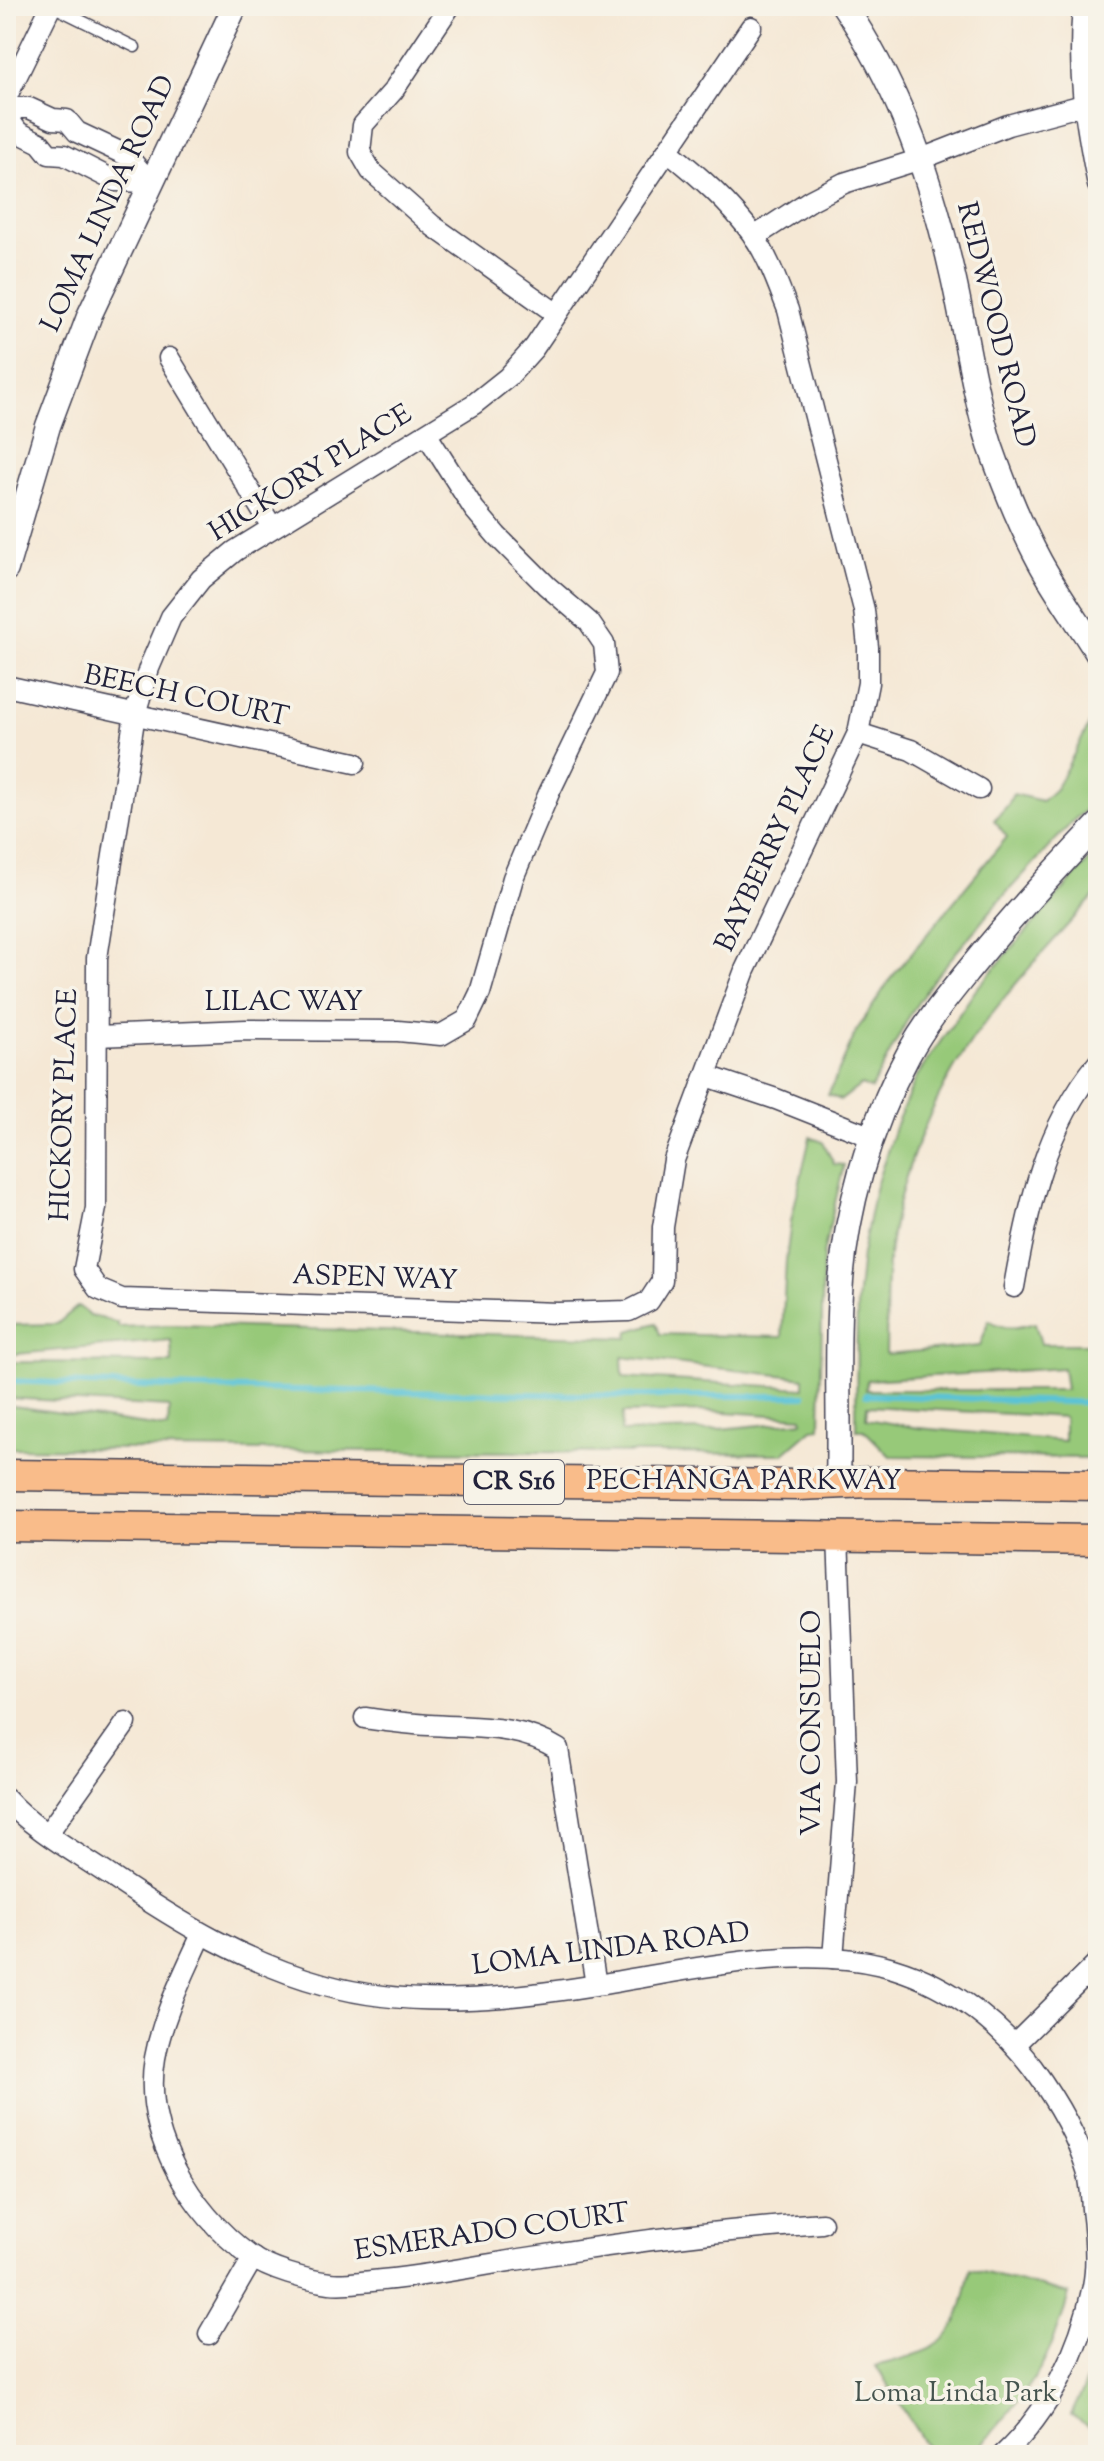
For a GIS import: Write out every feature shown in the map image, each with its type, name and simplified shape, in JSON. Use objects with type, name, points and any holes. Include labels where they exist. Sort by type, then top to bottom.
[{"type":"main road","name":"PECHANGA PARKWAY","points":[[6,1475],[798,1485],[1098,1485]]},
{"type":"main road","points":[[838,1483],[838,1535]]},
{"type":"main road","name":"PECHANGA PARKWAY","points":[[6,1526],[1098,1540]]},
{"type":"street","points":[[6,98],[12,71],[51,6]]},
{"type":"street","name":"LOMA LINDA ROAD","points":[[6,569],[67,370],[150,182],[235,6]]},
{"type":"street","points":[[450,6],[393,91],[363,125],[360,152],[371,171],[433,226],[557,314]]},
{"type":"street","name":"REDWOOD ROAD","points":[[844,6],[885,76],[921,159],[948,255],[973,379],[994,455],[1012,505],[1040,563],[1098,654]]},
{"type":"street","points":[[1083,6],[1079,52],[1083,105],[1098,185]]},
{"type":"street","name":"HICKORY PLACE","points":[[98,1289],[84,1269],[96,1208],[97,958],[135,714],[149,668],[171,617],[201,579],[235,551],[427,435],[508,377],[534,348],[751,27]]},
{"type":"street","points":[[754,237],[811,200],[844,183],[921,159],[1008,125],[1083,105]]},
{"type":"street","points":[[6,108],[29,108],[53,119],[67,120],[77,132],[126,155],[150,182]]},
{"type":"street","points":[[6,115],[18,132],[40,143],[49,154],[64,155],[115,181],[150,182]]},
{"type":"street","name":"BAYBERRY PLACE","points":[[649,1301],[662,1281],[663,1227],[674,1160],[745,970],[858,733],[868,683],[864,610],[788,310],[772,269],[754,237],[729,206],[668,151]]},
{"type":"street","points":[[169,358],[272,527]]},
{"type":"street","name":"LILAC WAY","points":[[97,1036],[246,1030],[398,1031],[441,1035],[467,1020],[480,993],[513,878],[549,793],[607,673],[604,644],[589,622],[497,536],[474,509],[427,435]]},
{"type":"street","name":"BEECH COURT","points":[[6,686],[355,763]]},
{"type":"street","points":[[858,733],[911,750],[979,789]]},
{"type":"street","points":[[838,1483],[840,1293],[852,1214],[872,1137],[888,1096],[909,1053],[948,997],[1039,888],[1098,825]]},
{"type":"street","points":[[1014,1287],[1037,1177],[1072,1100],[1098,1063]]},
{"type":"street","points":[[707,1076],[872,1137]]},
{"type":"street","name":"ASPEN WAY","points":[[98,1289],[122,1299],[558,1313],[629,1311],[649,1301]]},
{"type":"street","name":"VIA CONSUELO","points":[[833,1958],[847,1782],[838,1535]]},
{"type":"street","points":[[365,1718],[501,1729],[539,1737],[558,1749],[596,1985]]},
{"type":"street","points":[[48,1833],[126,1723]]},
{"type":"street","name":"LOMA LINDA ROAD","points":[[6,1799],[48,1833],[202,1934],[266,1964],[328,1986],[394,1996],[501,1999],[728,1965],[833,1958],[883,1966],[926,1982],[967,2003],[1015,2044],[1047,2087],[1071,2128],[1089,2174],[1096,2229],[1094,2283],[1080,2336],[1053,2394],[1018,2441],[1003,2455]]},
{"type":"street","name":"ESMERADO COURT","points":[[202,1934],[163,2023],[155,2060],[154,2091],[158,2122],[166,2148],[201,2208],[253,2258],[300,2277],[333,2284],[403,2278],[626,2241],[822,2223]]},
{"type":"street","points":[[1015,2044],[1098,1962]]},
{"type":"street","points":[[209,2334],[253,2258]]},
{"type":"lane","points":[[51,6],[135,47]]},
{"type":"lane","points":[[40,143],[41,128],[53,119]]},
{"type":"lane","points":[[64,155],[75,146],[77,132]]},
{"type":"green space","points":[[1096,712],[1098,799],[1075,819],[998,902],[933,980],[911,1013],[871,1089],[861,1085],[841,1100],[828,1095],[857,1030],[891,978],[1007,837],[994,820],[1008,805],[1013,794],[1042,801],[1056,788]]},
{"type":"green space","points":[[1098,850],[1098,892],[1018,981],[973,1039],[923,1130],[900,1196],[893,1229],[887,1274],[886,1354],[980,1346],[989,1320],[1012,1328],[1035,1323],[1041,1344],[1098,1344],[1098,1458],[890,1456],[864,1430],[856,1430],[857,1303],[862,1254],[875,1189],[896,1124],[917,1076],[977,988]],"holes":[[[1063,1368],[1066,1390],[866,1390],[867,1380]],[[867,1406],[1064,1417],[1064,1441],[919,1428],[866,1419]]]},
{"type":"green space","points":[[810,1137],[823,1142],[834,1164],[844,1165],[823,1254],[820,1428],[812,1429],[783,1454],[6,1448],[6,1405],[168,1428],[169,1407],[6,1398],[6,1362],[172,1363],[171,1340],[6,1355],[6,1325],[57,1324],[78,1306],[90,1315],[118,1323],[118,1327],[175,1325],[628,1338],[629,1331],[656,1323],[660,1334],[782,1337],[791,1221]],"holes":[[[622,1357],[804,1378],[804,1388],[623,1377]],[[711,1411],[802,1417],[803,1421],[709,1430],[621,1432],[623,1413]]]},
{"type":"green space","name":"Loma Linda Park","points":[[970,2269],[1069,2294],[1057,2333],[1042,2366],[1010,2412],[968,2454],[932,2455],[876,2366],[925,2351],[949,2334],[960,2311]]},
{"type":"green space","name":"Loma Linda Park","points":[[1098,2358],[1098,2432],[1071,2415]]},
{"type":"waterway","points":[[6,1381],[196,1388],[804,1396]]},
{"type":"waterway","points":[[866,1395],[1098,1403]]}]
